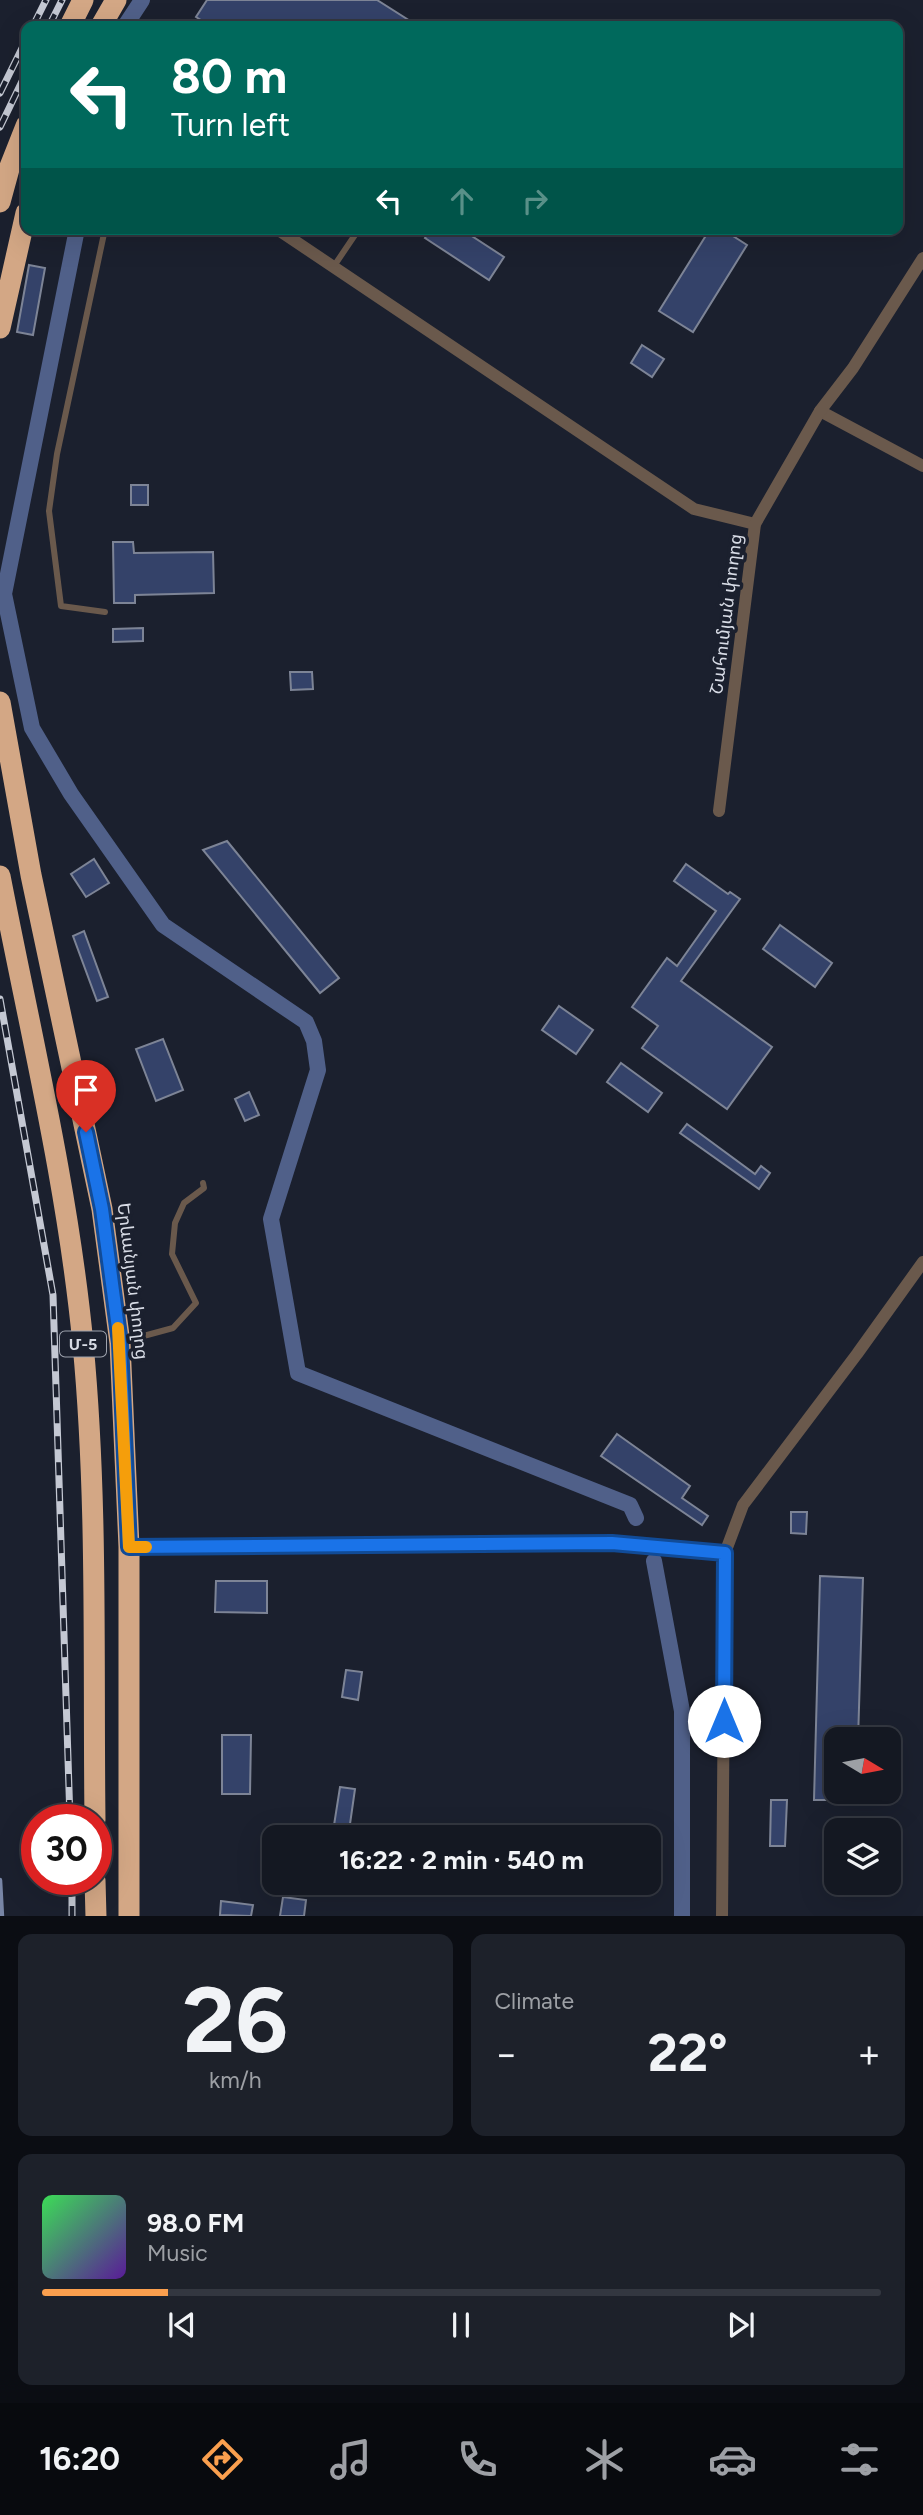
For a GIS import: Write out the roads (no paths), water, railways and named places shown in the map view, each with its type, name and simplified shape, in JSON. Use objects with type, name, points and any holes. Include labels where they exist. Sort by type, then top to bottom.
[{"type":"highway","points":[[72,21],[83,0]]},
{"type":"highway","points":[[105,21],[116,0]]},
{"type":"highway","points":[[0,202],[21,139]]},
{"type":"highway","points":[[0,328],[21,235]]},
{"type":"highway","name":"Երևանյան փողոց","points":[[0,702],[31,875],[102,1209],[120,1343],[129,1547],[129,1916]]},
{"type":"highway","name":"Մ-5","points":[[0,876],[66,1214],[83,1344],[91,1472],[95,1804]]},
{"type":"highway","points":[[95,1895],[96,1916]]},
{"type":"street","points":[[286,235],[694,509],[755,524]]},
{"type":"street","name":"Շահումյան փողոց","points":[[719,811],[755,524],[820,411],[853,368],[923,258]]},
{"type":"street","points":[[820,411],[923,466]]},
{"type":"street","points":[[722,1916],[725,1553],[743,1505],[858,1354],[923,1262]]},
{"type":"street","points":[[129,1547],[612,1543],[725,1553]]},
{"type":"lane","points":[[104,235],[57,454],[49,511],[61,606],[105,612]]},
{"type":"lane","points":[[334,266],[355,235]]},
{"type":"lane","points":[[120,1343],[173,1328],[196,1303],[172,1254],[175,1223],[184,1203],[204,1188],[203,1183]]},
{"type":"waterway","points":[[128,21],[142,0]]},
{"type":"waterway","points":[[76,235],[4,594],[32,728],[71,794],[163,925],[306,1022],[314,1041],[318,1070],[271,1219],[298,1373],[630,1505],[636,1518]]},
{"type":"waterway","points":[[654,1561],[682,1711],[682,1916]]},
{"type":"waterway","points":[[0,1880],[2,1916]]},
{"type":"railway","points":[[36,21],[46,0]]},
{"type":"railway","points":[[52,21],[62,0]]},
{"type":"railway","points":[[0,93],[21,50]]},
{"type":"railway","points":[[0,127],[21,83]]},
{"type":"railway","points":[[0,999],[53,1295],[69,1804]]},
{"type":"railway","points":[[72,1895],[72,1916]]}]
